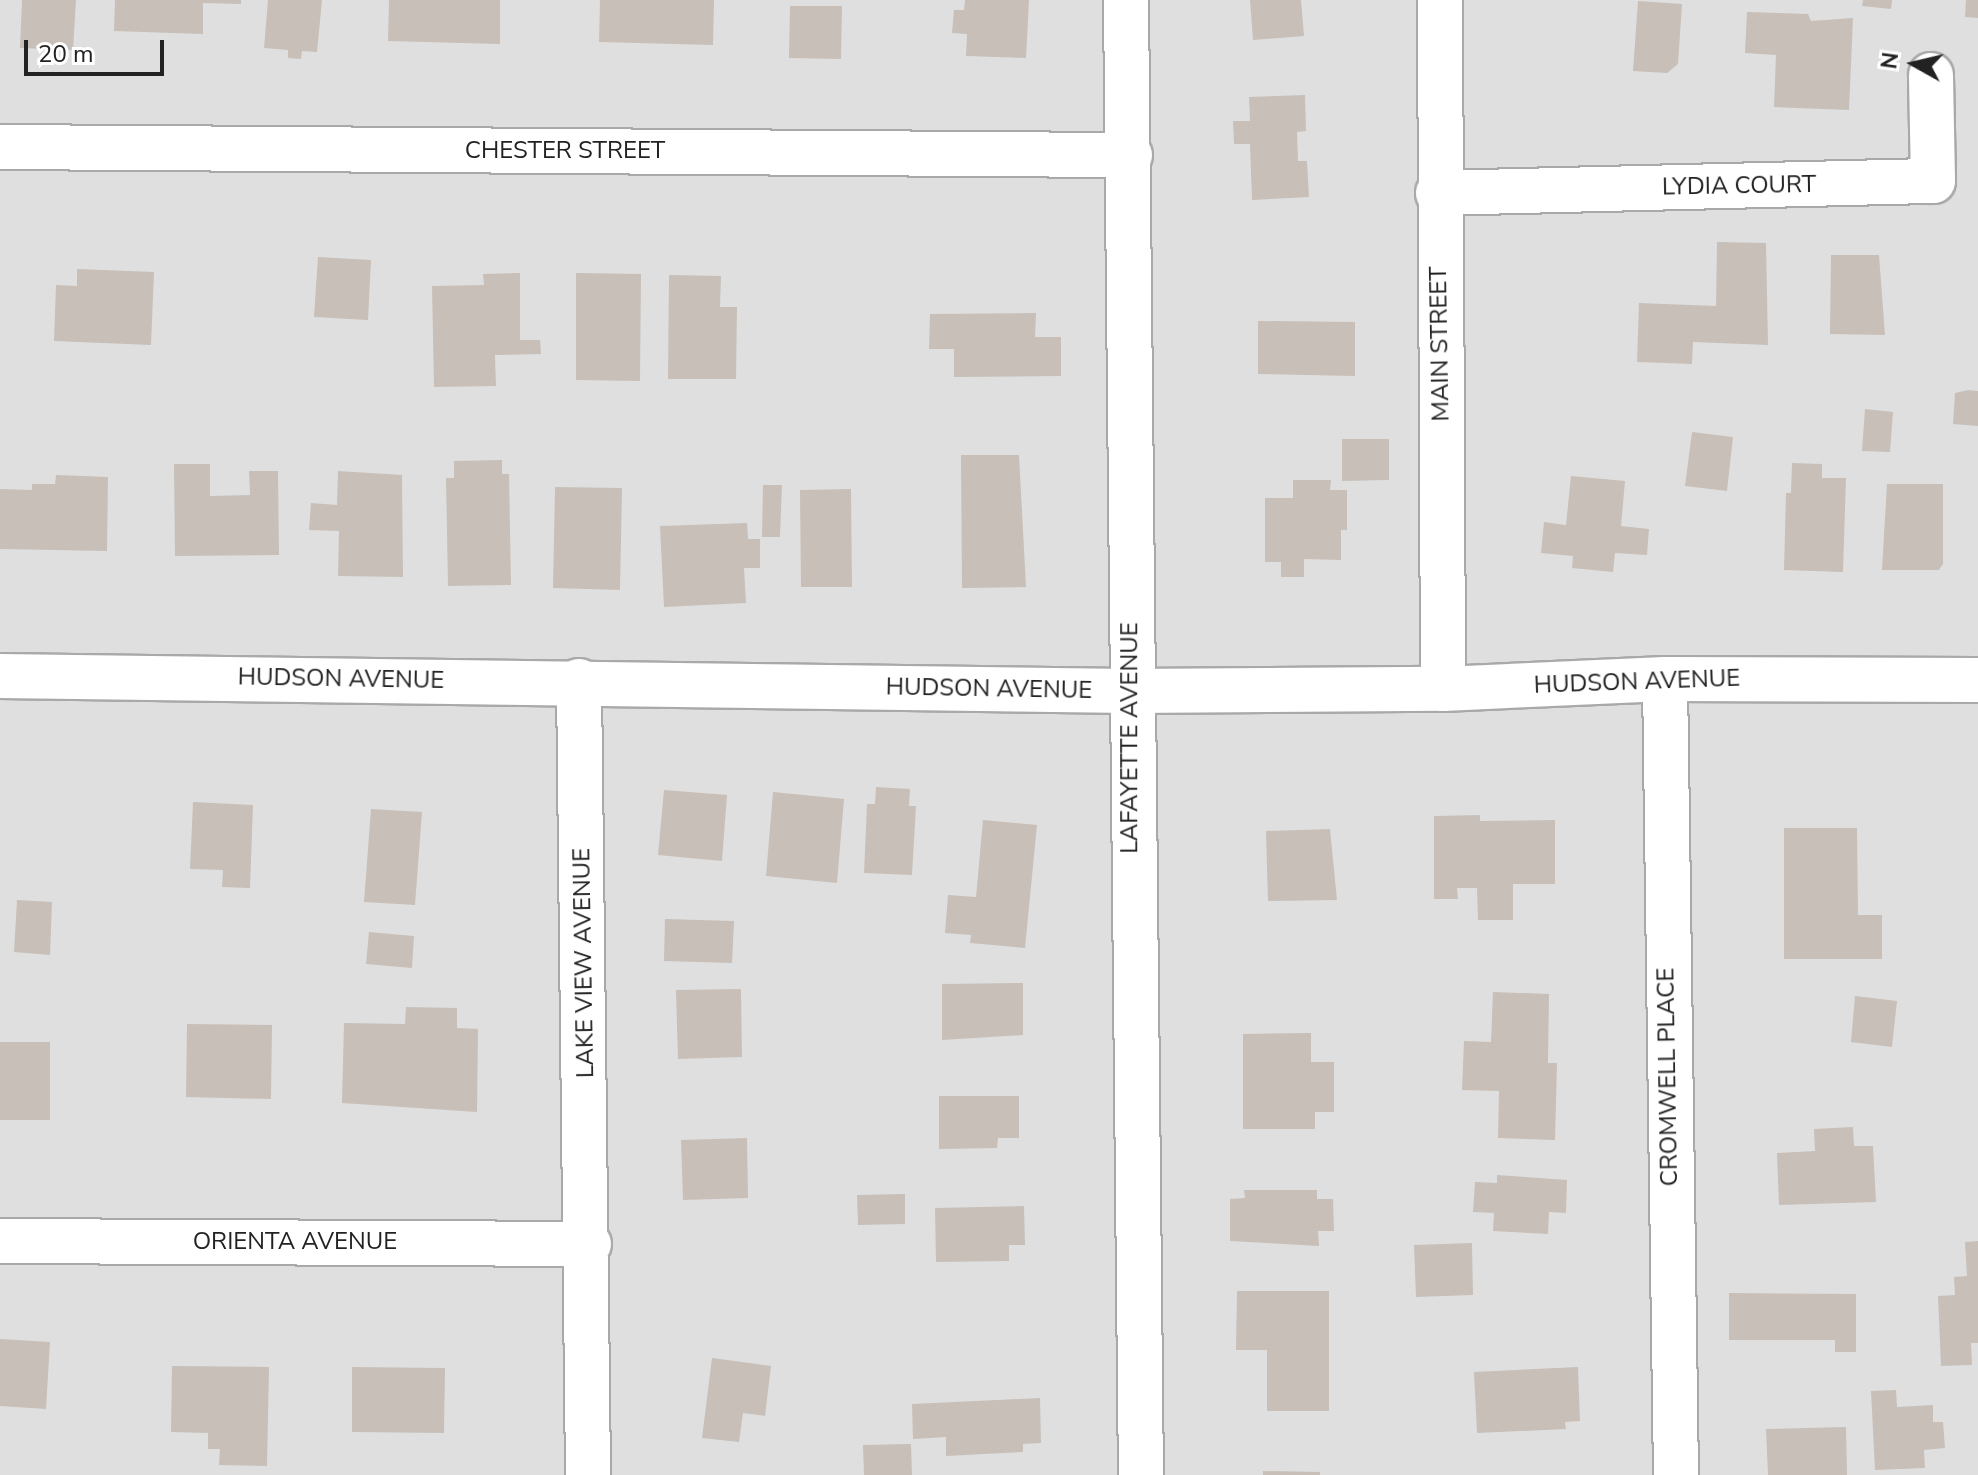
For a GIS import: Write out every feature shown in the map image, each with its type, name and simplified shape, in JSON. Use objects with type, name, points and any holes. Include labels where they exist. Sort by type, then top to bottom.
[{"type":"street","name":"LAFAYETTE AVENUE","points":[[1126,0],[1130,155],[1130,691],[1141,1475]]},
{"type":"street","name":"MAIN STREET","points":[[1440,0],[1438,193],[1443,689]]},
{"type":"street","name":"LYDIA COURT","points":[[1438,193],[1933,181],[1931,75]]},
{"type":"street","name":"CHESTER STREET","points":[[0,147],[1130,155]]},
{"type":"street","name":"HUDSON AVENUE","points":[[0,676],[579,681],[1130,691],[1443,689],[1665,679],[1978,680]]},
{"type":"street","name":"CROMWELL PLACE","points":[[1665,679],[1676,1475]]},
{"type":"street","name":"LAKE VIEW AVENUE","points":[[579,681],[589,1244],[588,1475]]},
{"type":"street","name":"ORIENTA AVENUE","points":[[0,1241],[589,1244]]},
{"type":"shaded area","points":[[0,0],[1978,0],[1978,1475],[0,1475]]},
{"type":"building","points":[[22,0],[76,0],[73,50],[20,48]]},
{"type":"building","points":[[115,0],[241,0],[241,4],[203,3],[203,34],[114,31]]},
{"type":"building","points":[[268,0],[322,0],[317,52],[302,51],[301,59],[288,58],[288,50],[264,48]]},
{"type":"building","points":[[389,0],[500,0],[500,44],[388,41]]},
{"type":"building","points":[[600,0],[714,0],[713,45],[599,42]]},
{"type":"building","points":[[965,0],[1029,0],[1026,58],[966,56],[967,34],[952,33],[954,10],[964,10]]},
{"type":"building","points":[[1250,0],[1301,0],[1304,36],[1253,40]]},
{"type":"building","points":[[1863,0],[1892,0],[1891,9],[1862,6]]},
{"type":"building","points":[[1966,0],[1978,0],[1978,18],[1965,17]]},
{"type":"building","points":[[1638,1],[1682,4],[1678,64],[1667,73],[1633,71]]},
{"type":"building","points":[[790,6],[842,6],[841,59],[789,58]]},
{"type":"building","points":[[1747,12],[1808,14],[1811,21],[1853,18],[1849,110],[1774,107],[1776,55],[1745,53]]},
{"type":"building","points":[[1305,95],[1306,131],[1297,132],[1298,161],[1307,161],[1309,197],[1252,200],[1250,144],[1234,144],[1233,121],[1250,121],[1249,97]]},
{"type":"building","points":[[1717,242],[1766,243],[1768,345],[1693,342],[1692,364],[1637,362],[1639,303],[1716,306]]},
{"type":"building","points":[[1831,255],[1879,255],[1885,335],[1830,334]]},
{"type":"building","points":[[318,257],[371,260],[368,320],[314,317]]},
{"type":"building","points":[[77,269],[154,272],[151,345],[54,341],[56,285],[77,286]]},
{"type":"building","points":[[520,273],[520,340],[540,340],[541,354],[495,355],[496,386],[434,387],[432,286],[484,285],[483,274]]},
{"type":"building","points":[[576,273],[641,274],[640,381],[576,380]]},
{"type":"building","points":[[669,275],[721,276],[720,307],[737,307],[736,379],[668,379]]},
{"type":"building","points":[[1036,313],[1035,337],[1061,337],[1061,376],[954,377],[954,349],[929,349],[930,314]]},
{"type":"building","points":[[1258,321],[1355,322],[1355,376],[1258,374]]},
{"type":"building","points":[[1978,391],[1978,426],[1953,424],[1955,393]]},
{"type":"building","points":[[1865,409],[1893,412],[1890,452],[1862,451]]},
{"type":"building","points":[[1692,432],[1733,437],[1727,491],[1685,486]]},
{"type":"building","points":[[1342,439],[1389,439],[1389,480],[1342,481]]},
{"type":"building","points":[[961,455],[1019,455],[1026,587],[962,588]]},
{"type":"building","points":[[502,460],[502,474],[509,474],[511,585],[448,586],[446,478],[454,478],[454,461]]},
{"type":"building","points":[[1792,463],[1822,464],[1822,478],[1846,478],[1843,572],[1784,570],[1786,493],[1791,493]]},
{"type":"building","points":[[174,464],[210,464],[210,496],[250,495],[249,471],[278,471],[279,555],[175,556]]},
{"type":"building","points":[[338,471],[402,475],[403,577],[338,576],[339,531],[309,530],[311,503],[337,505]]},
{"type":"building","points":[[56,475],[108,477],[107,551],[0,549],[0,489],[32,490],[32,484],[55,484]]},
{"type":"building","points":[[1571,476],[1625,481],[1621,526],[1649,529],[1647,555],[1615,553],[1613,572],[1572,568],[1573,556],[1541,553],[1544,522],[1566,525]]},
{"type":"building","points":[[1293,480],[1331,480],[1330,490],[1347,490],[1347,530],[1341,530],[1341,560],[1304,559],[1304,577],[1281,577],[1281,562],[1265,562],[1265,498],[1293,498]]},
{"type":"building","points":[[1887,484],[1943,484],[1943,564],[1939,570],[1882,570]]},
{"type":"building","points":[[763,485],[782,485],[780,537],[762,537]]},
{"type":"building","points":[[555,487],[622,488],[620,590],[553,588]]},
{"type":"building","points":[[851,489],[852,587],[801,587],[800,490]]},
{"type":"building","points":[[747,523],[748,539],[760,539],[760,568],[744,568],[746,603],[664,607],[660,526]]},
{"type":"building","points":[[876,787],[910,789],[909,806],[916,806],[912,875],[864,873],[867,804],[875,804]]},
{"type":"building","points":[[664,790],[727,795],[722,861],[658,855]]},
{"type":"building","points":[[773,792],[844,799],[837,883],[766,876]]},
{"type":"building","points":[[193,802],[253,805],[250,888],[222,887],[223,870],[190,869]]},
{"type":"building","points":[[371,809],[422,812],[415,905],[364,902]]},
{"type":"building","points":[[1480,815],[1480,821],[1555,820],[1555,884],[1513,884],[1513,920],[1478,920],[1477,888],[1457,888],[1458,899],[1434,899],[1434,816]]},
{"type":"building","points":[[983,820],[1037,825],[1025,948],[970,943],[971,935],[945,933],[948,895],[976,897]]},
{"type":"building","points":[[1784,828],[1857,828],[1858,915],[1882,915],[1882,959],[1784,959]]},
{"type":"building","points":[[1330,829],[1337,900],[1268,901],[1266,831]]},
{"type":"building","points":[[17,900],[52,902],[50,955],[14,952]]},
{"type":"building","points":[[665,919],[734,921],[732,963],[664,961]]},
{"type":"building","points":[[369,932],[414,936],[412,968],[366,964]]},
{"type":"building","points":[[1023,983],[1023,1035],[942,1040],[942,984]]},
{"type":"building","points":[[741,989],[742,1057],[678,1059],[676,990]]},
{"type":"building","points":[[1493,992],[1549,994],[1548,1063],[1557,1063],[1555,1140],[1498,1138],[1499,1091],[1462,1090],[1464,1041],[1491,1042]]},
{"type":"building","points":[[1855,996],[1897,1001],[1892,1047],[1851,1042]]},
{"type":"building","points":[[406,1007],[457,1008],[457,1028],[478,1029],[477,1112],[342,1103],[344,1023],[405,1024]]},
{"type":"building","points":[[187,1024],[272,1025],[271,1099],[186,1097]]},
{"type":"building","points":[[1311,1033],[1311,1062],[1334,1062],[1334,1112],[1315,1112],[1315,1129],[1243,1129],[1243,1034]]},
{"type":"building","points":[[0,1042],[50,1042],[50,1120],[0,1120]]},
{"type":"building","points":[[939,1096],[1019,1096],[1019,1138],[998,1138],[997,1148],[939,1149]]},
{"type":"building","points":[[1853,1127],[1854,1146],[1873,1146],[1876,1202],[1779,1205],[1777,1153],[1815,1151],[1814,1129]]},
{"type":"building","points":[[747,1138],[748,1198],[683,1200],[681,1140]]},
{"type":"building","points":[[1497,1175],[1567,1180],[1566,1213],[1549,1212],[1548,1234],[1493,1231],[1494,1213],[1473,1212],[1475,1182],[1497,1183]]},
{"type":"building","points":[[1244,1190],[1317,1190],[1317,1199],[1333,1199],[1334,1231],[1318,1231],[1319,1246],[1230,1241],[1230,1199],[1245,1198]]},
{"type":"building","points":[[905,1194],[905,1224],[858,1225],[857,1195]]},
{"type":"building","points":[[1024,1206],[1025,1245],[1009,1245],[1009,1261],[936,1262],[935,1208]]},
{"type":"building","points":[[1978,1241],[1978,1343],[1971,1343],[1972,1365],[1941,1366],[1938,1296],[1955,1295],[1954,1277],[1967,1276],[1965,1242]]},
{"type":"building","points":[[1472,1243],[1473,1295],[1416,1297],[1414,1245]]},
{"type":"building","points":[[1237,1291],[1329,1291],[1329,1411],[1267,1411],[1267,1350],[1236,1350]]},
{"type":"building","points":[[1729,1293],[1856,1294],[1856,1352],[1835,1352],[1835,1340],[1729,1340]]},
{"type":"building","points":[[0,1339],[50,1342],[46,1409],[0,1406]]},
{"type":"building","points":[[712,1358],[771,1366],[765,1416],[743,1413],[739,1442],[702,1438]]},
{"type":"building","points":[[172,1366],[269,1367],[267,1466],[219,1465],[220,1449],[208,1449],[208,1433],[171,1432]]},
{"type":"building","points":[[352,1367],[445,1368],[444,1433],[352,1432]]},
{"type":"building","points":[[1578,1367],[1580,1421],[1565,1422],[1566,1429],[1477,1433],[1474,1372]]},
{"type":"building","points":[[1896,1390],[1897,1407],[1933,1405],[1933,1422],[1943,1422],[1945,1448],[1924,1450],[1925,1468],[1875,1470],[1871,1391]]},
{"type":"building","points":[[1040,1398],[1041,1443],[1023,1444],[1023,1452],[946,1456],[946,1437],[913,1439],[912,1404]]},
{"type":"building","points":[[1846,1427],[1847,1475],[1768,1475],[1766,1429]]},
{"type":"building","points":[[911,1444],[912,1475],[864,1475],[863,1445]]},
{"type":"building","points":[[1263,1471],[1320,1472],[1320,1475],[1263,1475]]}]
